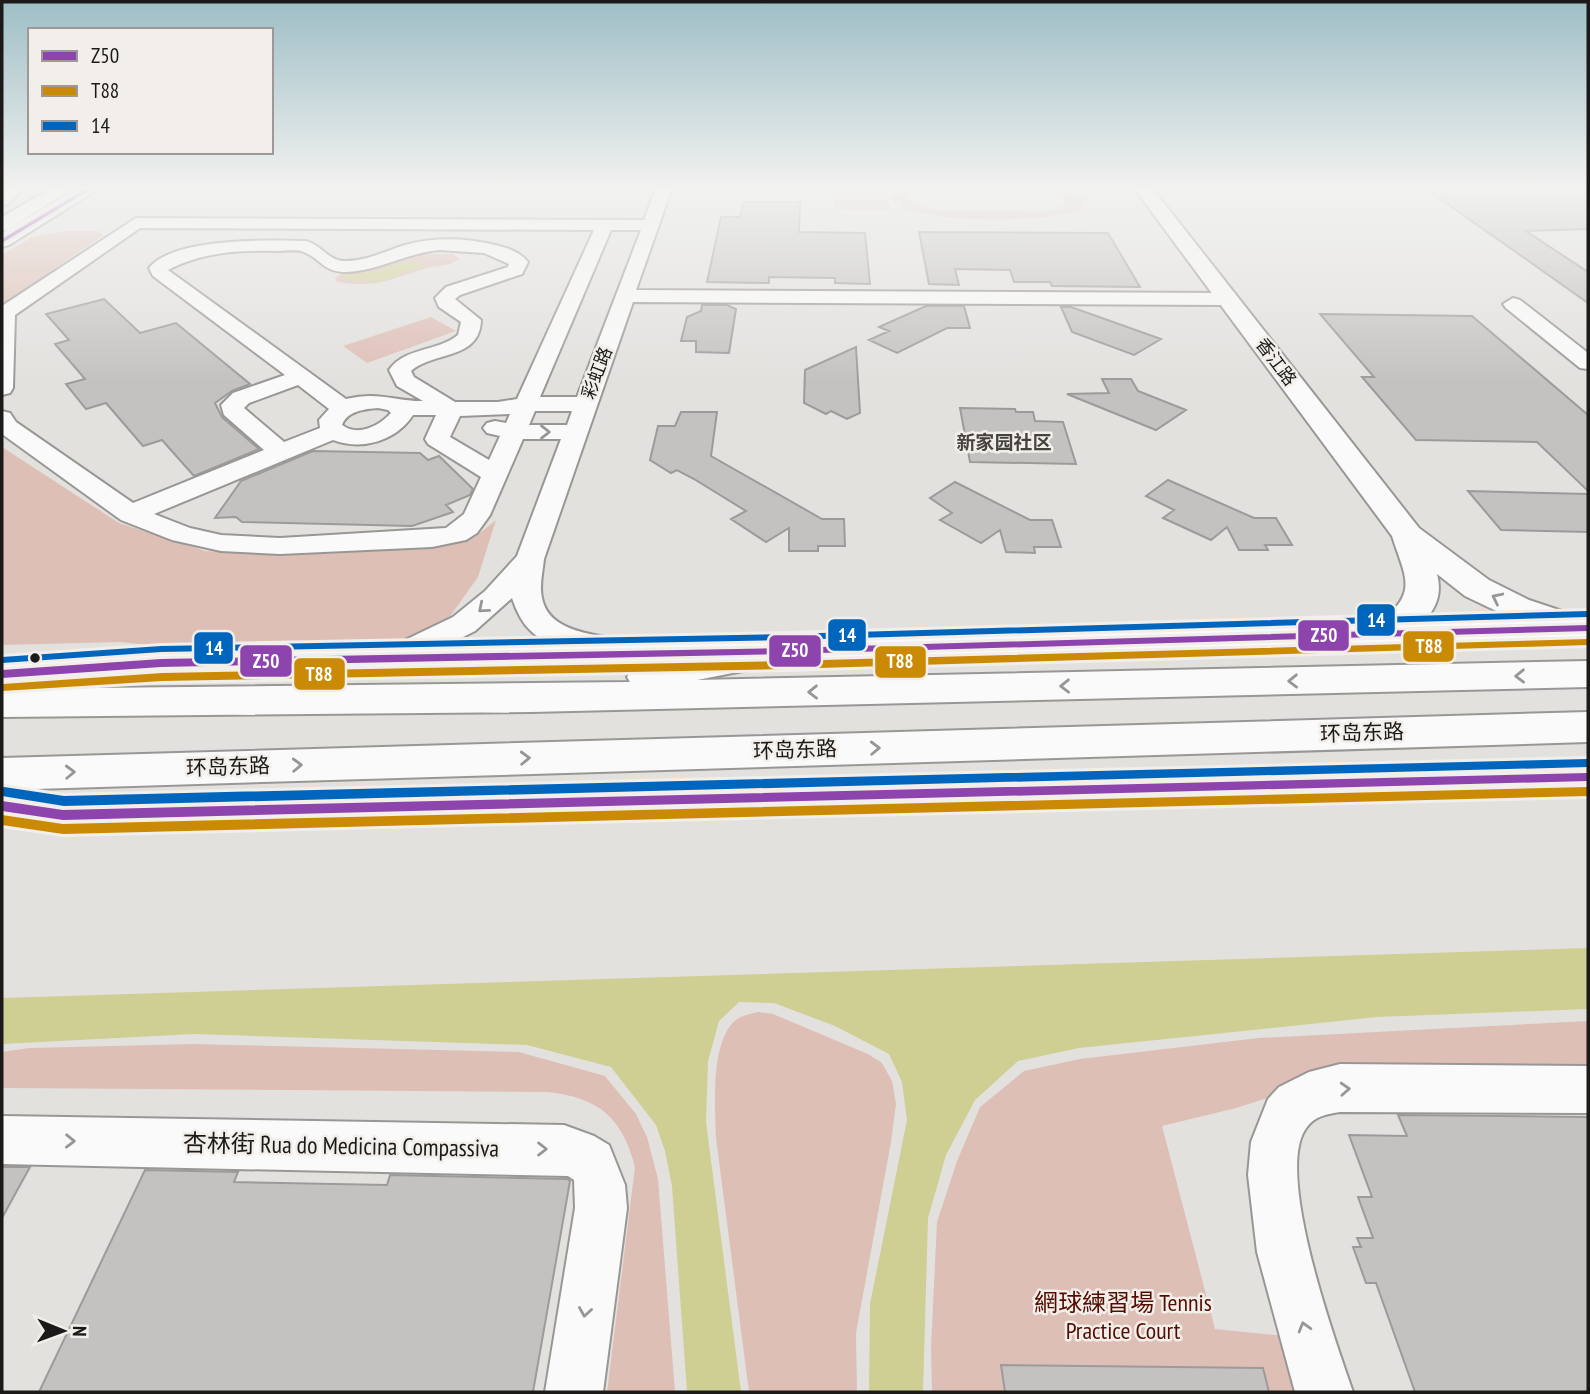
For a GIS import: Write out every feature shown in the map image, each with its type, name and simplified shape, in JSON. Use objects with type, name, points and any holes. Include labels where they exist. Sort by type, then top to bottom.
[{"type":"main road","name":"香江路","points":[[1193,253],[1408,535]]},
{"type":"main road","points":[[1408,535],[1461,578],[1496,599],[1539,616],[1586,628]]},
{"type":"main road","points":[[1390,633],[1412,617],[1423,598],[1421,576],[1408,535]]},
{"type":"main road","points":[[2,674],[160,663],[388,661],[1586,628]]},
{"type":"main road","points":[[531,698],[786,651]]},
{"type":"main road","points":[[2,703],[531,698],[1588,674]]},
{"type":"main road","name":"环岛东路","points":[[2,774],[1588,727]]},
{"type":"main road","points":[[2,806],[63,815],[1588,777]]},
{"type":"street","points":[[2,387],[5,313],[92,253]]},
{"type":"street","points":[[193,253],[158,268],[159,272],[301,377],[339,420],[340,435],[362,436],[386,430],[398,417],[447,417],[526,404],[585,404]]},
{"type":"street","points":[[317,253],[326,262],[343,266],[356,266],[399,253]]},
{"type":"street","points":[[505,253],[519,262],[516,270],[453,291],[445,298],[446,303],[471,320],[472,329],[466,339],[454,347],[413,360],[400,370],[405,381],[447,417],[513,432],[576,432]]},
{"type":"street","points":[[2,418],[8,427],[130,514],[182,534],[220,543],[280,546],[457,535],[474,519],[592,253]]},
{"type":"street","name":"彩虹路","points":[[530,559],[641,253]]},
{"type":"street","points":[[628,291],[1224,294]]},
{"type":"street","points":[[1513,304],[1588,363]]},
{"type":"street","points":[[281,452],[232,410],[232,405],[241,398],[301,377]]},
{"type":"street","points":[[130,514],[281,452],[378,401],[388,402],[398,417]]},
{"type":"street","points":[[447,417],[436,439],[495,475]]},
{"type":"street","points":[[530,559],[527,600],[540,624],[571,642],[637,653]]},
{"type":"street","points":[[388,661],[464,624],[496,597],[530,559]]},
{"type":"street","points":[[1324,1392],[1281,1245],[1272,1151],[1285,1115],[1310,1093],[1340,1088],[1588,1090]]},
{"type":"street","name":"杏林街 Rua do Medicina Compassiva","points":[[2,1140],[564,1150],[583,1154],[593,1161],[600,1178],[601,1208],[573,1392]]},
{"type":"green space","points":[[5,253],[78,253],[2,305],[2,255]]},
{"type":"green space","points":[[420,254],[453,254],[459,259],[447,265],[374,283],[351,284],[337,282],[335,278],[346,271]]},
{"type":"green space","points":[[431,317],[456,331],[367,363],[343,346]]},
{"type":"green space","points":[[2,447],[119,523],[205,551],[252,554],[452,543],[475,537],[496,520],[478,577],[446,622],[388,649],[189,649],[120,642],[2,645]]},
{"type":"green space","points":[[758,1012],[773,1014],[868,1054],[882,1063],[892,1081],[896,1104],[891,1142],[856,1333],[857,1392],[749,1392],[716,1138],[715,1096],[717,1065],[724,1037],[736,1020]]},
{"type":"green space","name":"網球練習場 Tennis Practice Court","points":[[1588,1021],[1588,1076],[1458,1077],[1308,1085],[1236,1108],[1162,1126],[1215,1329],[1284,1336],[1305,1392],[932,1392],[931,1347],[937,1222],[957,1161],[980,1107],[1024,1071],[1080,1059],[1258,1038]]},
{"type":"green space","points":[[194,1044],[519,1052],[605,1076],[636,1114],[647,1137],[658,1179],[675,1392],[607,1392],[635,1167],[623,1135],[606,1113],[595,1105],[548,1092],[2,1088],[2,1052],[29,1048]]},
{"type":"shaded area","points":[[413,261],[423,266],[380,282],[341,279],[345,274],[378,271],[401,262]]},
{"type":"shaded area","points":[[1588,948],[1588,1009],[1377,1017],[1079,1048],[1018,1061],[975,1100],[946,1155],[928,1218],[923,1392],[869,1392],[870,1304],[907,1120],[902,1082],[889,1054],[835,1026],[774,1003],[739,1002],[719,1021],[708,1061],[706,1122],[741,1392],[687,1392],[672,1186],[665,1151],[656,1125],[611,1067],[527,1045],[194,1034],[2,1044],[2,998]]},
{"type":"building","points":[[713,253],[867,253],[870,284],[835,283],[835,278],[769,277],[769,283],[707,282]]},
{"type":"building","points":[[923,253],[1120,253],[1140,287],[1052,286],[1050,282],[1014,282],[1010,270],[955,269],[959,285],[929,284]]},
{"type":"building","points":[[1517,253],[1559,253],[1588,272],[1588,303]]},
{"type":"building","points":[[104,299],[140,333],[176,323],[250,384],[232,391],[215,403],[222,417],[259,449],[194,476],[162,440],[143,446],[106,403],[86,409],[66,384],[85,379],[55,344],[69,340],[46,314]]},
{"type":"building","points":[[702,305],[727,305],[736,309],[729,353],[696,352],[696,341],[681,341],[687,317],[701,311]]},
{"type":"building","points":[[926,306],[964,306],[970,328],[947,328],[897,353],[869,340],[889,331],[879,327]]},
{"type":"building","points":[[1061,307],[1071,307],[1161,339],[1134,355],[1072,332]]},
{"type":"building","points":[[1320,314],[1472,316],[1588,415],[1588,491],[1537,442],[1416,440],[1362,377],[1374,377]]},
{"type":"building","points":[[856,347],[860,413],[847,419],[831,411],[826,414],[804,403],[805,370]]},
{"type":"building","points":[[1102,379],[1131,379],[1138,391],[1186,410],[1156,430],[1067,394],[1109,393]]},
{"type":"building","points":[[960,408],[1015,409],[1016,412],[1033,412],[1035,421],[1063,422],[1076,464],[970,462]]},
{"type":"building","points":[[681,412],[717,412],[711,456],[822,519],[844,519],[845,546],[818,546],[818,551],[789,551],[789,528],[766,542],[731,519],[746,511],[694,479],[677,470],[671,473],[650,460],[658,426],[675,426]]},
{"type":"building","points":[[313,451],[420,453],[428,460],[439,456],[473,489],[470,495],[446,505],[453,512],[412,526],[242,522],[236,517],[215,518],[241,481]]},
{"type":"building","points":[[1168,480],[1254,518],[1276,518],[1292,545],[1265,545],[1268,550],[1239,550],[1227,527],[1211,540],[1163,518],[1174,510],[1146,496]]},
{"type":"building","points":[[955,482],[1030,520],[1052,520],[1061,547],[1034,547],[1035,553],[1006,552],[1000,530],[981,543],[940,520],[952,513],[930,498]]},
{"type":"building","points":[[1468,491],[1588,494],[1588,532],[1501,530]]},
{"type":"building","points":[[1398,1115],[1588,1117],[1588,1392],[1415,1392],[1376,1283],[1366,1283],[1353,1247],[1361,1247],[1357,1238],[1373,1238],[1358,1197],[1372,1197],[1349,1135],[1407,1136]]},
{"type":"building","points":[[2,1167],[30,1167],[2,1218]]},
{"type":"building","points":[[145,1170],[238,1172],[234,1182],[387,1185],[390,1175],[567,1179],[570,1181],[533,1392],[39,1392]]},
{"type":"building","points":[[1001,1365],[1263,1368],[1269,1392],[1005,1392]]},
{"type":"transit line","name":"14","points":[[2,660],[161,649],[786,637],[1588,614]]},
{"type":"transit line","name":"Z50","points":[[2,674],[161,663],[786,651],[1588,628]]},
{"type":"transit line","name":"T88","points":[[3,688],[162,677],[786,665],[1588,642]]},
{"type":"transit line","name":"14","points":[[4,792],[64,801],[1588,763]]},
{"type":"transit line","name":"Z50","points":[[2,806],[63,815],[1588,777]]},
{"type":"transit line","name":"T88","points":[[2,820],[63,829],[1588,791]]},
{"type":"district","name":"新家园社区","points":[[1004,442]]}]
